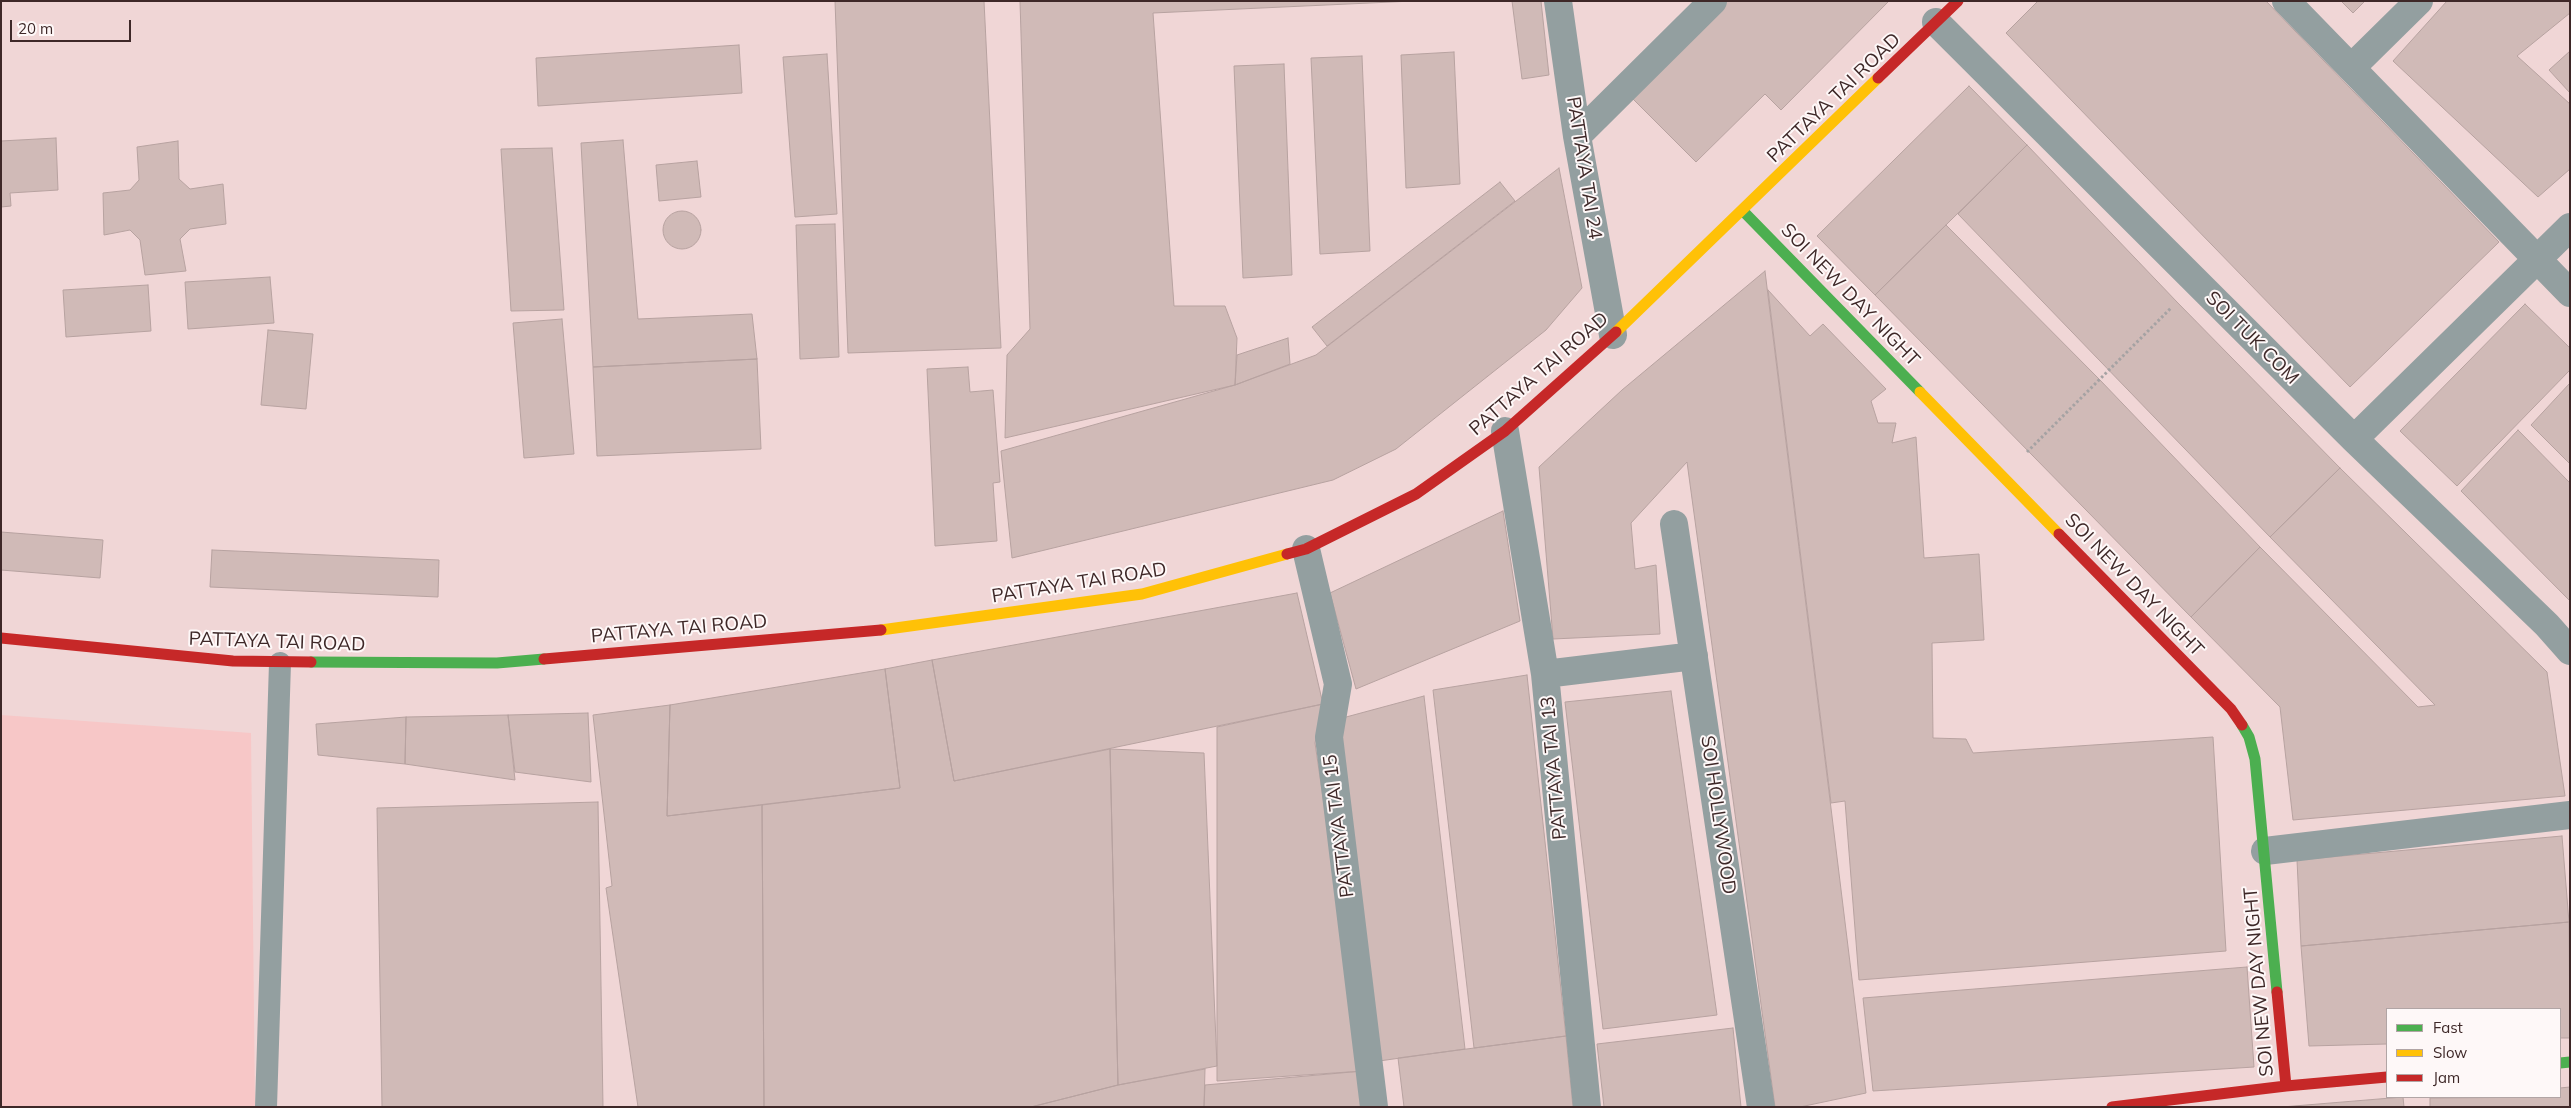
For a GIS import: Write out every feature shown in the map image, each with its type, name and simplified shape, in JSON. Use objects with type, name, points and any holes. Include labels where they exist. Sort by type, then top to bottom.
[{"type":"main road","name":"PATTAYA TAI ROAD","points":[[1,638],[233,660],[497,663],[905,628],[1142,594],[1306,549],[1416,494],[1505,431],[1613,335],[1958,1]]},
{"type":"main road","name":"SOI NEW DAY NIGHT","points":[[1743,211],[2231,709],[2249,737],[2255,759],[2265,851],[2286,1086]]},
{"type":"main road","points":[[2112,1107],[2286,1086],[2386,1077]]},
{"type":"street","name":"PATTAYA TAI 24","points":[[1558,1],[1577,136],[1613,335]]},
{"type":"street","points":[[1577,136],[1713,1]]},
{"type":"street","points":[[2286,1],[2570,293]]},
{"type":"street","points":[[2351,68],[2419,1]]},
{"type":"street","name":"SOI TUK COM","points":[[1936,22],[2354,440],[2547,625],[2570,651]]},
{"type":"street","points":[[2354,440],[2570,227]]},
{"type":"street","name":"PATTAYA TAI 13","points":[[1505,431],[1545,674],[1587,1107]]},
{"type":"street","name":"SOI HOLLYWOOD","points":[[1674,524],[1761,1107]]},
{"type":"street","name":"PATTAYA TAI 15","points":[[1306,549],[1338,684],[1328,737],[1374,1107]]},
{"type":"street","points":[[1545,674],[1694,656]]},
{"type":"street","points":[[2265,851],[2570,815]]},
{"type":"lane","points":[[266,1107],[280,662]]},
{"type":"path","points":[[2004,477],[2197,283]]},
{"type":"shaded area","points":[[1,715],[251,733],[255,1107],[1,1107]]},
{"type":"building","points":[[835,1],[984,1],[1001,348],[848,353]]},
{"type":"building","points":[[1020,1],[1413,1],[1153,13],[1174,306],[1225,306],[1237,338],[1235,385],[1005,438],[1007,355],[1030,329]]},
{"type":"building","points":[[1512,1],[1541,1],[1549,75],[1522,79]]},
{"type":"building","points":[[1728,1],[1889,1],[1781,110],[1765,94],[1696,162],[1632,98]]},
{"type":"building","points":[[2038,1],[2266,1],[2499,242],[2350,387],[2006,33]]},
{"type":"building","points":[[2341,1],[2365,1],[2353,13]]},
{"type":"building","points":[[2447,1],[2570,1],[2570,13],[2517,56],[2570,104],[2570,169],[2538,197],[2393,61]]},
{"type":"building","points":[[739,45],[742,93],[538,106],[536,58]]},
{"type":"building","points":[[2570,51],[2570,93],[2549,70]]},
{"type":"building","points":[[1454,52],[1460,184],[1406,188],[1401,55]]},
{"type":"building","points":[[827,54],[837,214],[795,217],[783,57]]},
{"type":"building","points":[[1362,56],[1370,251],[1320,254],[1311,58]]},
{"type":"building","points":[[1284,64],[1292,275],[1243,278],[1234,66]]},
{"type":"building","points":[[1969,86],[2027,145],[1875,295],[1817,236]]},
{"type":"building","points":[[56,138],[58,190],[10,193],[11,206],[1,207],[1,141]]},
{"type":"building","points":[[623,140],[638,319],[752,314],[757,359],[593,367],[581,143]]},
{"type":"building","points":[[178,141],[179,179],[190,189],[223,184],[226,224],[190,229],[180,239],[186,271],[145,275],[140,240],[130,230],[104,235],[103,193],[130,190],[139,180],[137,147]]},
{"type":"building","points":[[2027,145],[2177,302],[2340,468],[2270,537],[1958,214]]},
{"type":"building","points":[[552,148],[564,310],[511,311],[501,149]]},
{"type":"building","points":[[697,161],[701,197],[659,201],[656,165]]},
{"type":"building","points":[[1559,168],[1582,288],[1546,330],[1396,449],[1333,480],[1012,558],[1001,451],[1235,385],[1316,355]]},
{"type":"building","points":[[1500,182],[1515,201],[1327,346],[1312,327]]},
{"type":"building","points":[[682,211],[696,216],[701,230],[696,244],[682,249],[668,244],[663,230],[668,216]]},
{"type":"building","points":[[835,224],[839,357],[800,359],[796,225]]},
{"type":"building","points":[[1946,225],[2100,380],[2260,547],[2191,617],[1875,295]]},
{"type":"building","points":[[1765,271],[1866,1093],[1800,1107],[1775,1107],[1687,462],[1631,523],[1635,569],[1656,565],[1660,634],[1553,639],[1539,467],[1622,390]]},
{"type":"building","points":[[270,277],[274,323],[188,329],[185,282]]},
{"type":"building","points":[[148,285],[151,331],[66,337],[63,290]]},
{"type":"building","points":[[1768,290],[1810,336],[1823,324],[1886,389],[1871,401],[1878,423],[1896,423],[1892,443],[1916,437],[1924,558],[1979,554],[1984,640],[1932,643],[1933,738],[1966,739],[1973,753],[2213,737],[2226,951],[1859,980],[1845,801],[1831,803]]},
{"type":"building","points":[[2525,304],[2570,348],[2570,370],[2457,486],[2400,431]]},
{"type":"building","points":[[562,319],[574,454],[524,458],[513,323]]},
{"type":"building","points":[[268,330],[313,334],[306,409],[261,405]]},
{"type":"building","points":[[1288,338],[1290,364],[1235,385],[1237,355]]},
{"type":"building","points":[[757,359],[761,449],[597,456],[593,367]]},
{"type":"building","points":[[968,367],[970,392],[993,390],[1000,482],[993,483],[997,541],[935,546],[927,369]]},
{"type":"building","points":[[2570,383],[2570,464],[2531,425]]},
{"type":"building","points":[[2518,430],[2570,483],[2570,601],[2461,491]]},
{"type":"building","points":[[2340,468],[2547,672],[2565,796],[2293,820],[2280,707],[2191,617],[2260,547],[2418,707],[2435,705],[2270,537]]},
{"type":"building","points":[[1503,511],[1520,621],[1356,689],[1330,593]]},
{"type":"building","points":[[1,532],[103,540],[100,578],[1,570]]},
{"type":"building","points":[[212,550],[439,560],[438,597],[210,587]]},
{"type":"building","points":[[1297,593],[1323,704],[954,781],[932,660]]},
{"type":"building","points":[[932,660],[954,781],[1110,749],[1118,1085],[1031,1107],[764,1107],[762,805],[900,788],[885,669]]},
{"type":"building","points":[[885,669],[900,788],[667,816],[670,705]]},
{"type":"building","points":[[1527,675],[1566,1036],[1474,1048],[1433,690]]},
{"type":"building","points":[[1671,691],[1717,1015],[1603,1029],[1565,702]]},
{"type":"building","points":[[1424,696],[1465,1049],[1379,1061],[1335,720]]},
{"type":"building","points":[[1323,704],[1315,743],[1363,1071],[1217,1081],[1217,727]]},
{"type":"building","points":[[670,705],[667,816],[762,805],[764,1107],[638,1107],[606,888],[612,886],[593,715]]},
{"type":"building","points":[[588,713],[591,782],[515,772],[508,715]]},
{"type":"building","points":[[508,715],[515,780],[405,764],[406,717]]},
{"type":"building","points":[[406,717],[405,764],[318,755],[316,724]]},
{"type":"building","points":[[1110,749],[1204,753],[1217,1066],[1118,1085]]},
{"type":"building","points":[[598,802],[603,1107],[382,1107],[377,808]]},
{"type":"building","points":[[2562,836],[2569,922],[2301,946],[2297,860]]},
{"type":"building","points":[[2569,922],[2570,1038],[2561,1038],[2561,1008],[2386,1008],[2386,1044],[2309,1046],[2301,946]]},
{"type":"building","points":[[2247,967],[2254,1067],[1873,1091],[1863,998]]},
{"type":"building","points":[[1733,1028],[1741,1107],[1604,1107],[1597,1044]]},
{"type":"building","points":[[1566,1036],[1573,1107],[1404,1107],[1398,1058]]},
{"type":"building","points":[[1205,1069],[1204,1107],[1031,1107],[1118,1085]]},
{"type":"building","points":[[1363,1071],[1367,1107],[1204,1107],[1205,1085]]},
{"type":"building","points":[[2570,1087],[2570,1107],[2430,1107],[2430,1098],[2561,1098],[2561,1088]]},
{"type":"building","points":[[2403,1098],[2404,1107],[2282,1107]]},
{"type":"traffic: fast","points":[[1743,211],[1920,392]]},
{"type":"traffic: fast","points":[[311,662],[497,663],[544,659]]},
{"type":"traffic: fast","points":[[2242,725],[2249,737],[2255,759],[2277,992]]},
{"type":"traffic: fast","points":[[2561,1063],[2570,1062]]},
{"type":"traffic: slow","points":[[1616,332],[1878,78]]},
{"type":"traffic: slow","points":[[1920,392],[2059,534]]},
{"type":"traffic: slow","points":[[881,630],[1142,594],[1287,554]]},
{"type":"traffic: jam","points":[[1878,78],[1958,1]]},
{"type":"traffic: jam","points":[[1287,554],[1306,549],[1416,494],[1505,431],[1616,332]]},
{"type":"traffic: jam","points":[[2059,534],[2231,709],[2242,725]]},
{"type":"traffic: jam","points":[[544,659],[881,630]]},
{"type":"traffic: jam","points":[[1,638],[233,661],[311,662]]},
{"type":"traffic: jam","points":[[2277,992],[2286,1086]]},
{"type":"traffic: jam","points":[[2112,1107],[2286,1086],[2386,1077]]}]
